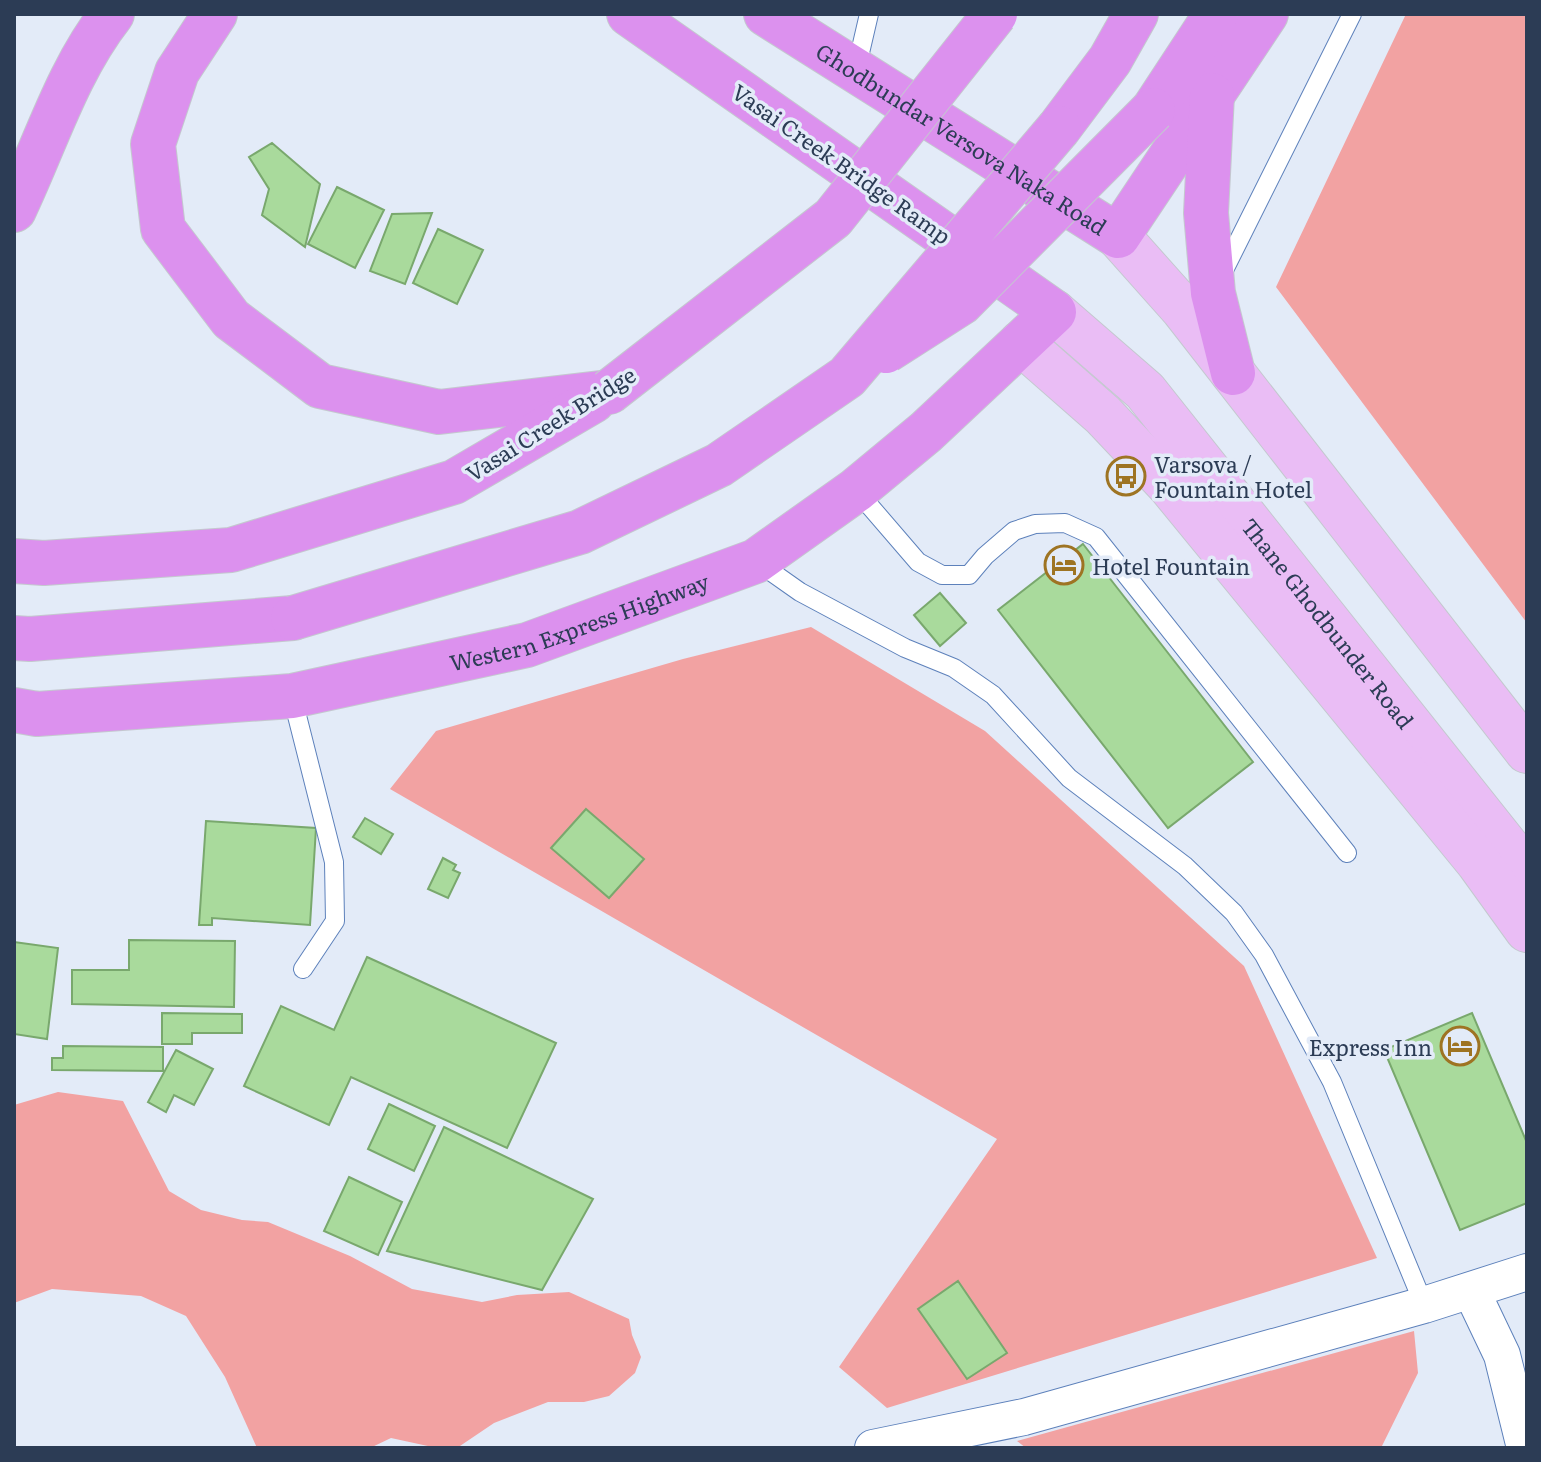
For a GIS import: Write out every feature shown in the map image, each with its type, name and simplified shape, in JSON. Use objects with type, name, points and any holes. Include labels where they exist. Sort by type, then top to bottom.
[{"type":"highway","points":[[14,210],[70,86],[97,32],[112,14]]},
{"type":"highway","points":[[215,14],[177,72],[153,144],[163,229],[231,319],[320,386],[439,412],[609,392]]},
{"type":"highway","name":"Vasai Creek Bridge Ramp","points":[[629,14],[1054,312]]},
{"type":"highway","name":"Ghodbundar Versova Naka Road","points":[[766,14],[1118,236]]},
{"type":"highway","name":"Vasai Creek Bridge","points":[[14,561],[44,563],[231,550],[454,482],[609,392],[833,218],[995,14]]},
{"type":"highway","points":[[847,377],[1059,128],[1110,60],[1136,14]]},
{"type":"highway","points":[[14,638],[293,618],[580,532],[719,465],[961,303],[1153,110],[1216,14]]},
{"type":"highway","points":[[1118,236],[1266,14]]},
{"type":"highway","points":[[1212,95],[1206,213],[1213,293],[1233,373]]},
{"type":"highway","name":"Western Express Highway","points":[[14,710],[37,714],[292,696],[527,645],[756,561],[856,490],[926,432],[1054,312]]},
{"type":"main road","points":[[1118,236],[1183,309],[1527,751]]},
{"type":"main road","name":"Thane Ghodbunder Road","points":[[1054,312],[1145,391],[1527,872]]},
{"type":"main road","points":[[1021,343],[1103,415],[1170,486],[1468,850],[1527,930]]},
{"type":"street","points":[[873,1448],[1024,1417],[1424,1305],[1527,1272]]},
{"type":"street","points":[[1471,1290],[1502,1355],[1525,1448]]},
{"type":"lane","points":[[856,70],[869,14]]},
{"type":"lane","points":[[1213,293],[1352,14]]},
{"type":"lane","points":[[856,490],[898,535],[918,562],[942,575],[969,575],[1014,531],[1035,524],[1065,523],[1096,537],[1347,853]]},
{"type":"lane","points":[[756,561],[800,592],[905,648],[954,668],[993,695],[1069,778],[1185,866],[1234,913],[1264,955],[1332,1082],[1424,1305]]},
{"type":"lane","points":[[292,696],[334,862],[335,921],[303,969]]},
{"type":"shaded area","points":[[1406,14],[1527,14],[1527,623],[1276,287]]},
{"type":"shaded area","points":[[811,627],[985,731],[1244,966],[1377,1258],[887,1408],[839,1367],[997,1139],[390,789],[436,731],[683,659]]},
{"type":"shaded area","points":[[58,1092],[123,1101],[169,1191],[201,1210],[242,1220],[268,1222],[350,1256],[412,1289],[482,1302],[517,1295],[569,1292],[629,1319],[641,1357],[635,1373],[609,1396],[584,1402],[548,1402],[494,1423],[457,1448],[437,1448],[391,1438],[370,1448],[257,1448],[225,1377],[186,1316],[141,1296],[52,1289],[14,1303],[14,1105]]},
{"type":"shaded area","points":[[1414,1331],[1418,1373],[1381,1448],[1026,1448],[1017,1441]]},
{"type":"building","points":[[272,143],[320,184],[305,247],[262,215],[269,189],[249,157]]},
{"type":"building","points":[[337,187],[384,210],[355,268],[308,244]]},
{"type":"building","points":[[432,213],[405,284],[370,271],[392,214]]},
{"type":"building","points":[[438,229],[483,250],[457,304],[413,283]]},
{"type":"building","points":[[1083,544],[1253,762],[1168,828],[998,610]]},
{"type":"building","points":[[940,593],[966,623],[940,646],[914,615]]},
{"type":"building","points":[[586,809],[644,859],[609,898],[551,848]]},
{"type":"building","points":[[365,818],[393,834],[381,854],[353,837]]},
{"type":"building","points":[[206,821],[316,828],[310,925],[212,918],[212,925],[199,925]]},
{"type":"building","points":[[443,858],[456,865],[453,870],[460,873],[448,898],[428,889]]},
{"type":"building","points":[[129,940],[235,941],[234,1007],[72,1004],[72,970],[129,970]]},
{"type":"building","points":[[14,942],[58,948],[47,1039],[14,1034]]},
{"type":"building","points":[[367,957],[556,1043],[507,1148],[351,1077],[329,1125],[244,1086],[281,1006],[334,1030]]},
{"type":"building","points":[[162,1013],[242,1014],[242,1033],[192,1033],[192,1044],[162,1044]]},
{"type":"building","points":[[1472,1013],[1527,1143],[1527,1203],[1460,1230],[1384,1050]]},
{"type":"building","points":[[63,1046],[163,1047],[163,1071],[52,1070],[52,1058],[63,1058]]},
{"type":"building","points":[[176,1050],[213,1069],[194,1105],[174,1095],[166,1112],[148,1102]]},
{"type":"building","points":[[389,1104],[435,1126],[414,1171],[368,1149]]},
{"type":"building","points":[[444,1127],[593,1199],[542,1290],[387,1251]]},
{"type":"building","points":[[349,1177],[402,1202],[378,1255],[324,1231]]},
{"type":"building","points":[[958,1281],[1007,1353],[967,1379],[918,1309]]},
{"type":"place","name":"Varsova / Fountain Hotel","points":[[1126,476]]},
{"type":"place","name":"Hotel Fountain","points":[[1064,565]]},
{"type":"place","name":"Express Inn","points":[[1460,1046]]}]
